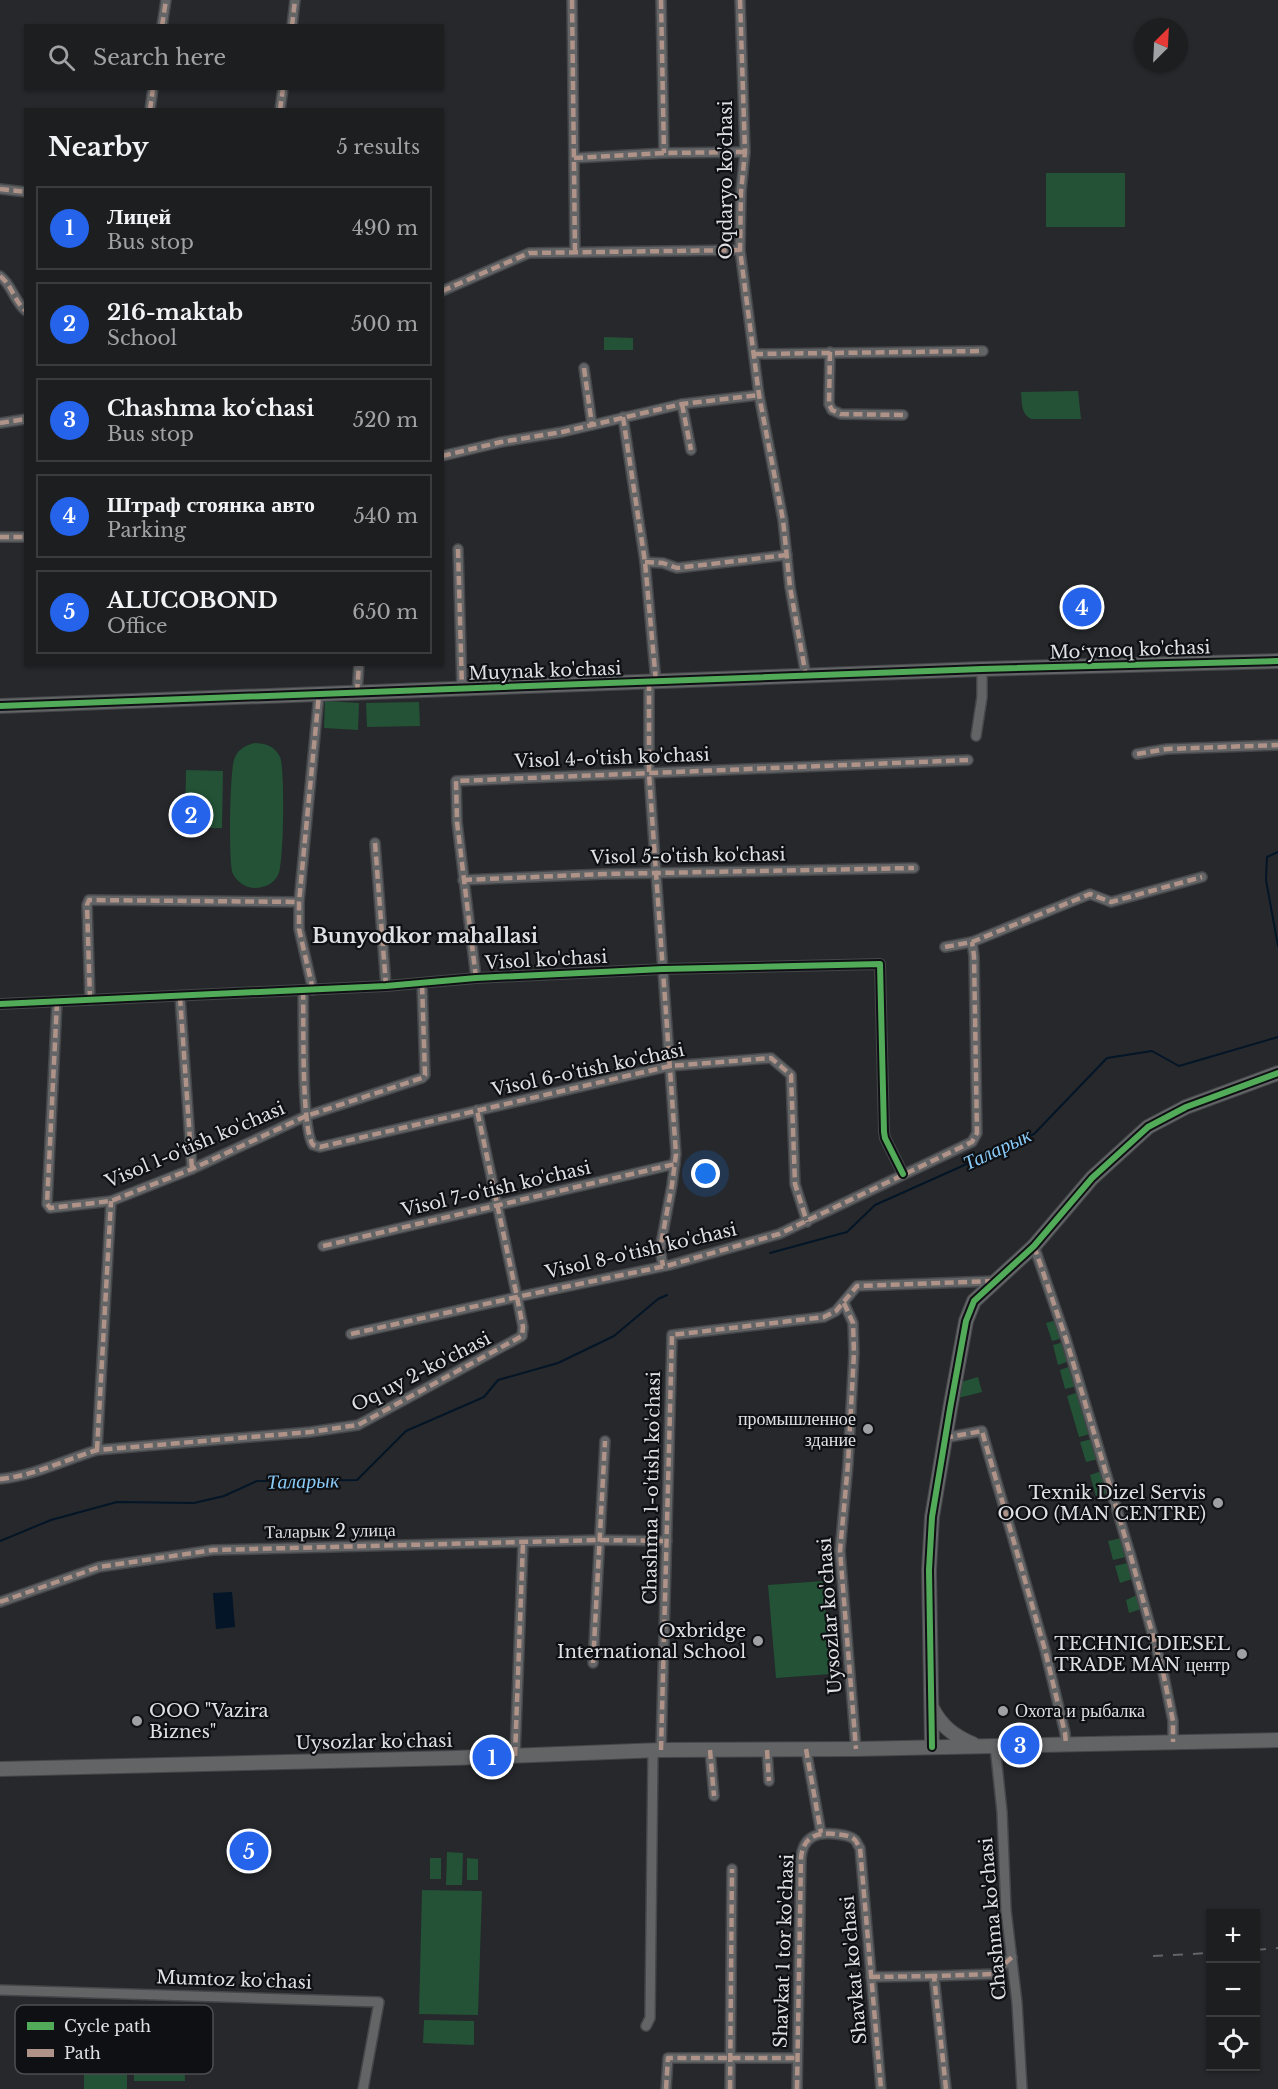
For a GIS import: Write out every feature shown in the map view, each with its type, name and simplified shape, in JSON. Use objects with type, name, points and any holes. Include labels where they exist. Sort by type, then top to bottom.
[{"type":"street","points":[[162,24],[165,0]]},
{"type":"street","points":[[292,24],[295,0]]},
{"type":"street","points":[[572,0],[575,252]]},
{"type":"street","points":[[661,0],[664,153]]},
{"type":"street","name":"Oqdaryo ko'chasi","points":[[740,0],[745,152],[741,192],[740,250],[759,395],[783,520],[790,587],[807,676]]},
{"type":"street","points":[[150,108],[153,90]]},
{"type":"street","points":[[280,108],[283,90]]},
{"type":"street","points":[[574,158],[664,153],[745,152]]},
{"type":"street","points":[[0,189],[24,192]]},
{"type":"street","points":[[444,290],[529,253],[740,250]]},
{"type":"street","points":[[0,276],[7,282],[24,309]]},
{"type":"street","points":[[754,354],[983,351]]},
{"type":"street","points":[[830,352],[832,410],[841,414],[903,415]]},
{"type":"street","points":[[584,368],[592,425]]},
{"type":"street","points":[[444,456],[682,404],[759,395]]},
{"type":"street","points":[[682,404],[691,450]]},
{"type":"street","points":[[623,417],[645,562],[652,682],[649,774],[675,1164],[660,1249],[663,1266]]},
{"type":"street","points":[[0,423],[24,419]]},
{"type":"street","points":[[0,537],[24,537]]},
{"type":"street","points":[[458,549],[462,689]]},
{"type":"street","points":[[645,562],[663,563],[677,568],[787,555]]},
{"type":"street","name":"Moʻynoq ko'chasi","points":[[982,669],[1278,661]]},
{"type":"street","points":[[357,693],[359,666]]},
{"type":"street","points":[[976,736],[982,697],[982,669]]},
{"type":"street","name":"Muynak ko'chasi","points":[[0,706],[982,669]]},
{"type":"street","points":[[306,1116],[308,990],[299,929],[299,902],[319,694]]},
{"type":"street","points":[[1137,754],[1167,749],[1278,745]]},
{"type":"street","name":"Visol 4-o'tish ko'chasi","points":[[476,978],[457,822],[456,781],[969,759]]},
{"type":"street","points":[[375,843],[386,986]]},
{"type":"street","name":"Visol 5-o'tish ko'chasi","points":[[463,880],[503,877],[914,868]]},
{"type":"street","points":[[945,948],[972,942],[1090,894],[1111,902],[1202,877]]},
{"type":"street","points":[[90,1000],[87,904],[89,900],[299,902]]},
{"type":"street","name":"Visol 8-o'tish ko'chasi","points":[[351,1335],[663,1266],[779,1234],[972,1142],[977,1133],[972,942]]},
{"type":"street","name":"Visol ko'chasi","points":[[0,1004],[180,997],[386,986],[476,978],[663,969],[880,964],[884,1132],[903,1174]]},
{"type":"street","name":"Visol 1-o'tish ko'chasi","points":[[57,1002],[46,1204],[50,1208],[111,1201],[192,1169],[306,1116],[424,1077],[422,983]]},
{"type":"street","points":[[180,997],[192,1169]]},
{"type":"street","name":"Visol 6-o'tish ko'chasi","points":[[306,1116],[309,1139],[313,1145],[320,1147],[670,1066],[771,1058],[789,1072],[792,1085],[795,1184],[807,1222]]},
{"type":"street","points":[[932,1747],[930,1540],[944,1438],[968,1314],[979,1294],[1034,1246],[1092,1178],[1148,1127],[1186,1107],[1278,1073]]},
{"type":"street","name":"Oq uy 2-ko'chasi","points":[[0,1479],[20,1478],[66,1459],[97,1450],[310,1432],[358,1425],[522,1336],[523,1327],[518,1297],[477,1110]]},
{"type":"street","name":"Visol 7-o'tish ko'chasi","points":[[323,1246],[675,1164]]},
{"type":"street","points":[[97,1450],[111,1201]]},
{"type":"street","points":[[1034,1246],[1066,1339],[1131,1557],[1163,1672],[1173,1722],[1173,1742]]},
{"type":"street","points":[[844,1303],[857,1286],[994,1281]]},
{"type":"street","name":"Uysozlar ko'chasi","points":[[844,1303],[853,1323],[854,1353],[848,1464],[840,1551],[856,1749]]},
{"type":"street","name":"Chashma 1-o'tish ko'chasi","points":[[646,2026],[650,2018],[672,1335],[824,1317],[836,1311],[844,1303]]},
{"type":"street","points":[[944,1438],[982,1431],[1045,1650],[1066,1744]]},
{"type":"street","points":[[593,1663],[605,1441]]},
{"type":"street","name":"Таларык 2 улица","points":[[0,1602],[99,1566],[213,1550],[598,1540],[667,1541]]},
{"type":"street","points":[[515,1756],[522,1542]]},
{"type":"street","points":[[931,1706],[951,1732],[981,1746]]},
{"type":"street","name":"Uysozlar ko'chasi","points":[[0,1769],[515,1756],[657,1750],[856,1749],[1278,1740]]},
{"type":"street","name":"Chashma ko'chasi","points":[[995,1746],[1002,1812],[1006,1910],[1017,2003],[1022,2089]]},
{"type":"street","points":[[806,1749],[821,1833]]},
{"type":"street","points":[[710,1750],[714,1796]]},
{"type":"street","points":[[767,1750],[769,1781]]},
{"type":"street","name":"Shavkat ko'chasi","points":[[821,1833],[848,1836],[855,1840],[860,1848],[881,2089]]},
{"type":"street","name":"Shavkat 1 tor ko'chasi","points":[[797,2089],[801,1858],[809,1837],[821,1833]]},
{"type":"street","points":[[730,2089],[732,1869]]},
{"type":"street","points":[[871,1977],[994,1974],[1012,1957]]},
{"type":"street","points":[[934,1976],[946,2089]]},
{"type":"street","name":"Mumtoz ko'chasi","points":[[0,1990],[379,2002],[363,2089]]},
{"type":"street","points":[[666,2089],[668,2058],[797,2058]]},
{"type":"green space","points":[[1046,173],[1125,173],[1125,227],[1046,227]]},
{"type":"green space","points":[[604,337],[633,338],[633,350],[604,350]]},
{"type":"green space","points":[[1078,391],[1081,419],[1032,419],[1024,412],[1021,392]]},
{"type":"green space","points":[[325,701],[359,703],[358,730],[324,728]]},
{"type":"green space","points":[[419,702],[420,726],[367,727],[366,703]]},
{"type":"green space","points":[[254,743],[269,746],[280,757],[283,796],[282,854],[278,875],[269,885],[255,888],[242,884],[233,874],[230,837],[231,781],[234,760],[241,749]]},
{"type":"green space","points":[[186,770],[223,771],[222,828],[185,828]]},
{"type":"green space","points":[[1057,1320],[1063,1338],[1052,1341],[1046,1323]]},
{"type":"green space","points":[[1064,1342],[1070,1361],[1058,1365],[1053,1345]]},
{"type":"green space","points":[[1071,1366],[1077,1386],[1065,1389],[1060,1370]]},
{"type":"green space","points":[[978,1377],[982,1392],[958,1398],[961,1382]]},
{"type":"green space","points":[[1078,1392],[1090,1434],[1079,1437],[1067,1396]]},
{"type":"green space","points":[[1092,1439],[1098,1459],[1086,1462],[1080,1442]]},
{"type":"green space","points":[[1102,1471],[1108,1493],[1096,1496],[1090,1475]]},
{"type":"green space","points":[[1121,1538],[1126,1557],[1113,1560],[1108,1541]]},
{"type":"green space","points":[[1127,1563],[1132,1579],[1120,1583],[1115,1566]]},
{"type":"green space","points":[[823,1581],[831,1674],[776,1678],[768,1585]]},
{"type":"green space","points":[[1137,1595],[1141,1609],[1129,1613],[1126,1600]]},
{"type":"green space","points":[[447,1852],[463,1853],[462,1885],[446,1885]]},
{"type":"green space","points":[[430,1858],[441,1858],[441,1879],[430,1879]]},
{"type":"green space","points":[[467,1858],[478,1859],[478,1880],[467,1880]]},
{"type":"green space","points":[[422,1890],[482,1891],[478,2015],[419,2014]]},
{"type":"green space","points":[[424,2020],[474,2021],[474,2045],[423,2043]]},
{"type":"green space","points":[[84,2074],[127,2074],[127,2089],[84,2089]]},
{"type":"green space","points":[[134,2074],[185,2074],[185,2081],[134,2081]]},
{"type":"water","points":[[232,1592],[235,1627],[216,1629],[213,1593]]},
{"type":"waterway","name":"Таларык","points":[[1278,852],[1267,857],[1266,880],[1278,946]]},
{"type":"waterway","name":"Таларык","points":[[770,1253],[847,1232],[875,1205],[1034,1134],[1107,1058],[1152,1051],[1179,1066],[1278,1037]]},
{"type":"waterway","name":"Таларык","points":[[0,1541],[51,1520],[117,1502],[194,1503],[224,1496],[257,1481],[357,1480],[406,1431],[484,1397],[498,1380],[558,1363],[614,1336],[658,1299],[667,1295]]},
{"type":"railway","points":[[1260,1950],[1278,1948]]},
{"type":"railway","points":[[1153,1956],[1206,1953]]},
{"type":"marked path","points":[[162,24],[166,0]]},
{"type":"marked path","points":[[292,24],[295,0]]},
{"type":"marked path","points":[[572,0],[575,252]]},
{"type":"marked path","points":[[661,0],[664,153]]},
{"type":"marked path","points":[[740,0],[745,152],[741,192],[740,250],[759,395],[783,520],[790,587],[806,676]]},
{"type":"marked path","points":[[150,108],[153,90]]},
{"type":"marked path","points":[[280,108],[283,90]]},
{"type":"marked path","points":[[574,158],[664,153],[745,152]]},
{"type":"marked path","points":[[0,189],[24,192]]},
{"type":"marked path","points":[[444,290],[529,253],[740,250]]},
{"type":"marked path","points":[[0,276],[24,309]]},
{"type":"marked path","points":[[754,354],[983,351]]},
{"type":"marked path","points":[[830,352],[829,404],[832,410],[841,414],[903,415]]},
{"type":"marked path","points":[[584,368],[592,425]]},
{"type":"marked path","points":[[444,456],[501,442],[562,432],[682,404],[759,395]]},
{"type":"marked path","points":[[682,404],[691,450]]},
{"type":"marked path","points":[[623,417],[645,562],[656,682]]},
{"type":"marked path","points":[[0,423],[24,419]]},
{"type":"marked path","points":[[0,537],[24,537]]},
{"type":"marked path","points":[[458,549],[462,689]]},
{"type":"marked path","points":[[645,562],[663,563],[677,568],[787,555]]},
{"type":"marked path","points":[[357,693],[359,666]]},
{"type":"marked path","points":[[649,682],[649,774],[676,1154],[660,1249],[663,1266]]},
{"type":"marked path","points":[[313,990],[299,929],[299,902],[319,694]]},
{"type":"marked path","points":[[1137,754],[1167,749],[1278,745]]},
{"type":"marked path","points":[[476,978],[457,822],[456,781],[968,760]]},
{"type":"marked path","points":[[375,843],[386,986]]},
{"type":"marked path","points":[[463,880],[604,874],[914,868]]},
{"type":"marked path","points":[[945,947],[972,942],[1090,894],[1111,902],[1202,877]]},
{"type":"marked path","points":[[90,1000],[87,905],[89,900],[299,902]]},
{"type":"marked path","points":[[351,1334],[670,1265],[779,1234],[972,1142],[977,1133],[972,942]]},
{"type":"marked path","points":[[57,1002],[47,1204],[50,1208],[111,1201],[192,1169],[306,1116],[422,1078],[425,1075],[422,983]]},
{"type":"marked path","points":[[303,991],[305,1096],[309,1135],[313,1145],[320,1147],[670,1066],[771,1058],[791,1075],[795,1184],[807,1222]]},
{"type":"marked path","points":[[180,997],[192,1169]]},
{"type":"marked path","points":[[0,1479],[37,1471],[97,1450],[310,1432],[358,1425],[522,1336],[523,1327],[477,1110]]},
{"type":"marked path","points":[[323,1246],[675,1164]]},
{"type":"marked path","points":[[97,1450],[111,1201]]},
{"type":"marked path","points":[[1034,1246],[1066,1339],[1131,1557],[1163,1672],[1173,1721],[1173,1742]]},
{"type":"marked path","points":[[661,1750],[672,1335],[824,1317],[836,1311],[857,1286],[994,1281]]},
{"type":"marked path","points":[[844,1303],[853,1323],[854,1353],[848,1464],[840,1551],[856,1749]]},
{"type":"marked path","points":[[944,1438],[982,1431],[1045,1650],[1066,1744]]},
{"type":"marked path","points":[[593,1663],[605,1441]]},
{"type":"marked path","points":[[0,1602],[99,1567],[213,1550],[599,1540],[667,1541]]},
{"type":"marked path","points":[[515,1756],[523,1542]]},
{"type":"marked path","points":[[806,1749],[821,1833]]},
{"type":"marked path","points":[[710,1750],[714,1796]]},
{"type":"marked path","points":[[767,1750],[769,1781]]},
{"type":"marked path","points":[[797,2089],[801,1858],[804,1845],[812,1837],[822,1834],[851,1837],[860,1848],[881,2089]]},
{"type":"marked path","points":[[730,2089],[732,1869]]},
{"type":"marked path","points":[[946,2089],[934,1976],[994,1974],[1012,1957]]},
{"type":"marked path","points":[[871,1977],[934,1976]]},
{"type":"marked path","points":[[666,2089],[668,2058],[797,2058]]},
{"type":"cycle path","points":[[0,706],[982,669],[1278,661]]},
{"type":"cycle path","points":[[0,1004],[386,986],[476,978],[663,969],[880,964],[884,1132],[903,1174]]},
{"type":"cycle path","points":[[932,1747],[929,1570],[932,1517],[966,1321],[974,1301],[1034,1246],[1092,1178],[1148,1127],[1186,1107],[1278,1073]]},
{"type":"place","name":"Штраф стоянка авто","points":[[1082,607]]},
{"type":"place","name":"216-maktab","points":[[191,815]]},
{"type":"place","name":"промышленное здание","points":[[868,1429]]},
{"type":"place","name":"Texnik Dizel Servis OOO (MAN CENTRE)","points":[[1218,1503]]},
{"type":"place","name":"Oxbridge International School","points":[[758,1641]]},
{"type":"place","name":"TECHNIC DIESEL TRADE MAN центр","points":[[1242,1654]]},
{"type":"place","name":"Охота и рыбалка","points":[[1003,1711]]},
{"type":"place","name":"OOO \"Vazira Biznes\"","points":[[137,1721]]},
{"type":"place","name":"Chashma ko‘chasi","points":[[1020,1745]]},
{"type":"place","name":"Лицей","points":[[492,1757]]},
{"type":"place","name":"ALUCOBOND","points":[[249,1851]]},
{"type":"district","name":"Bunyodkor mahallasi","points":[[425,936]]}]
